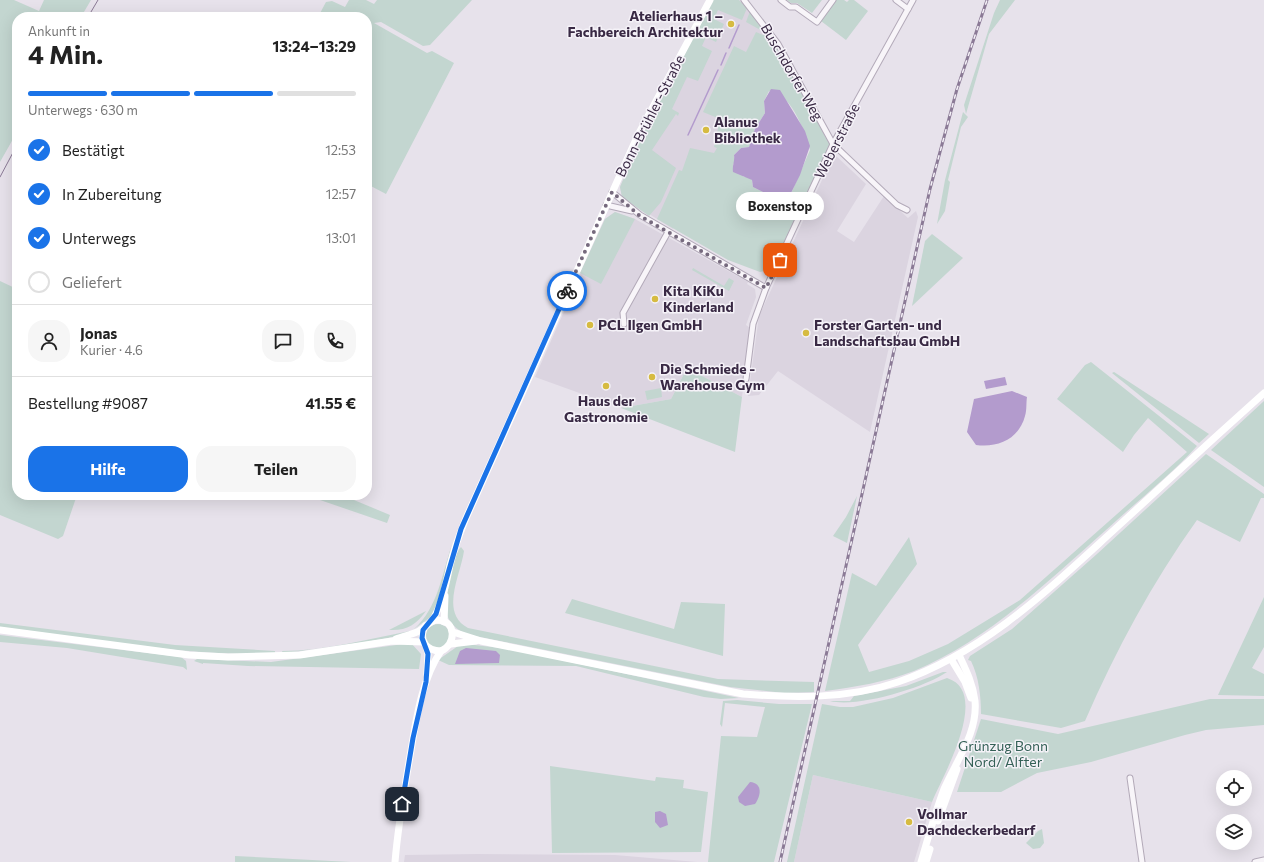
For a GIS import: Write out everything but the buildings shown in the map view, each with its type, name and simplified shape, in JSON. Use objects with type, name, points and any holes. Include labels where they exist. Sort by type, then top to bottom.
[{"type":"main road","name":"Bonn-Brühler-Straße","points":[[432,621],[445,588],[454,551],[466,518],[606,205],[638,135],[710,0]]},
{"type":"main road","points":[[392,641],[418,632],[432,621],[444,622],[452,632],[481,641],[743,694],[782,697],[818,696],[869,689],[898,682],[959,655],[1002,627],[1036,600],[1264,393]]},
{"type":"main road","name":"Bonn-Brühler-Straße","points":[[444,622],[445,588]]},
{"type":"main road","points":[[395,862],[411,753],[426,682],[428,654],[422,634],[425,626]]},
{"type":"main road","points":[[0,630],[189,655],[228,658],[300,655],[392,641],[410,641],[425,644],[435,651],[441,651]]},
{"type":"main road","points":[[451,644],[452,632]]},
{"type":"main road","points":[[426,682],[441,651],[451,644],[481,641]]},
{"type":"main road","points":[[921,862],[950,776],[958,762],[972,727],[975,702],[973,689],[959,655]]},
{"type":"main road","points":[[951,659],[965,682],[974,712]]},
{"type":"main road","points":[[926,862],[939,811]]},
{"type":"street","points":[[781,0],[790,7],[796,7],[817,22],[833,0]]},
{"type":"street","points":[[896,0],[908,9]]},
{"type":"street","name":"Weberstraße","points":[[746,379],[753,324],[766,288],[833,144],[913,0]]},
{"type":"street","name":"Buschdorfer Weg","points":[[746,1],[778,44],[833,144],[897,205],[907,210]]},
{"type":"street","points":[[612,192],[633,211],[766,288]]},
{"type":"street","points":[[606,205],[633,211]]},
{"type":"street","points":[[624,324],[623,313],[668,232]]},
{"type":"street","points":[[1130,778],[1142,862]]},
{"type":"street","points":[[1255,862],[1264,860]]},
{"type":"shaded area","points":[[713,0],[739,0],[759,22],[769,39],[775,45],[673,229],[622,197],[620,187],[641,138]]},
{"type":"shaded area","points":[[771,89],[780,90],[805,131],[810,146],[800,175],[785,205],[779,207],[775,200],[774,194],[765,193],[753,187],[752,180],[733,172],[734,155],[741,148],[749,147],[755,129],[765,113],[764,101]]},
{"type":"shaded area","points":[[834,154],[866,184],[837,231],[854,242],[884,196],[908,218],[916,211],[918,217],[870,432],[778,371],[759,395],[748,396],[759,316]]},
{"type":"shaded area","points":[[615,212],[635,219],[748,282],[747,284],[755,289],[756,297],[746,325],[750,328],[742,397],[687,368],[671,399],[621,408],[535,377],[605,219]]},
{"type":"shaded area","points":[[1005,377],[1007,385],[986,389],[984,381]]},
{"type":"shaded area","points":[[1012,391],[1027,397],[1025,416],[1018,431],[1013,436],[1000,443],[984,446],[976,445],[967,432],[974,399]]},
{"type":"shaded area","points":[[466,648],[496,651],[500,655],[499,663],[455,664],[460,651]]},
{"type":"shaded area","points":[[813,775],[932,802],[914,862],[794,862]]},
{"type":"shaded area","points":[[750,782],[759,787],[759,797],[755,804],[745,806],[739,802],[738,797]]},
{"type":"shaded area","points":[[660,811],[666,814],[668,825],[660,828],[655,822],[655,812]]},
{"type":"shaded area","points":[[405,855],[615,855],[697,862],[404,862]]},
{"type":"green space","points":[[0,0],[14,0],[39,11],[44,0],[91,0],[84,12],[12,12],[12,141],[0,162]]},
{"type":"green space","points":[[349,0],[366,0],[374,4],[377,0],[472,0],[430,45],[423,46],[381,22],[374,23],[427,53],[432,51],[454,63],[386,194],[372,187],[372,12],[321,12],[326,2],[332,1],[345,7]]},
{"type":"green space","points":[[713,0],[739,0],[747,8],[742,20],[718,10],[714,19],[724,24],[716,42],[706,37],[702,46],[712,51],[698,81],[687,77],[672,109],[679,113],[678,116],[676,114],[652,150],[676,168],[661,202],[649,216],[622,197],[620,187],[641,138]]},
{"type":"green space","points":[[787,0],[822,0],[812,13],[797,3],[791,3]]},
{"type":"green space","points":[[835,0],[844,0],[847,2],[849,0],[854,0],[868,11],[846,40],[821,21]]},
{"type":"green space","points":[[1000,0],[1015,0],[989,34],[966,114],[964,105],[994,13]]},
{"type":"green space","points":[[750,11],[766,31],[764,32],[746,22]]},
{"type":"green space","points":[[756,32],[763,35],[765,34],[775,45],[830,145],[781,251],[768,270],[760,272],[728,260],[657,219],[679,170],[682,171],[690,148],[714,153],[717,148],[714,147],[720,119],[703,112],[734,46],[746,52]],"holes":[[[769,91],[788,102],[803,130],[810,150],[790,196],[775,197],[774,194],[765,193],[753,187],[752,180],[749,177],[744,177],[733,165],[735,161],[734,155],[741,148],[749,147],[755,129],[765,113],[764,101]]]},
{"type":"green space","points":[[963,112],[968,117],[961,127],[948,180],[950,182],[945,211],[937,224],[945,180]]},
{"type":"green space","points":[[615,212],[635,219],[601,284],[580,273],[605,219]]},
{"type":"green space","points":[[932,234],[963,258],[912,306],[925,241]]},
{"type":"green space","points":[[693,268],[724,286],[729,278],[734,281],[729,291],[692,270]]},
{"type":"green space","points":[[0,281],[12,287],[12,500],[75,500],[63,536],[58,539],[0,515]]},
{"type":"green space","points":[[1091,362],[1197,446],[1164,478],[1039,589],[992,626],[967,643],[941,658],[903,675],[870,684],[825,691],[852,573],[876,586],[909,537],[917,564],[858,645],[869,672],[909,661],[948,644],[1020,600],[1187,452],[1148,418],[1134,435],[1123,452],[1057,399],[1085,365]]},
{"type":"green space","points":[[687,368],[742,397],[735,452],[621,408],[671,399]]},
{"type":"green space","points":[[1114,372],[1209,434],[1199,443],[1112,373]]},
{"type":"green space","points":[[661,388],[662,397],[647,400],[645,391]]},
{"type":"green space","points":[[1264,401],[1264,487],[1211,450]]},
{"type":"green space","points":[[1206,454],[1264,494],[1264,498],[1261,498],[1240,542],[1197,520],[1165,568],[1122,643],[1085,721],[1061,728],[981,714],[979,687],[974,667],[971,661],[968,660],[970,656],[1012,629],[1097,554]]},
{"type":"green space","points":[[857,496],[847,543],[833,536],[846,517]]},
{"type":"green space","points":[[320,500],[354,500],[390,515],[387,523]]},
{"type":"green space","points":[[452,544],[436,609],[432,616],[414,629],[422,621],[434,601]]},
{"type":"green space","points":[[461,547],[464,551],[456,582],[453,603],[455,613],[459,621],[468,628],[718,679],[814,682],[814,692],[784,693],[730,687],[466,634],[456,628],[451,622],[447,615],[446,609],[452,569],[458,551]]},
{"type":"green space","points":[[1264,597],[1264,647],[1252,668],[1264,674],[1264,696],[1218,695]]},
{"type":"green space","points":[[572,599],[674,629],[681,602],[725,604],[723,656],[565,613]]},
{"type":"green space","points":[[426,611],[410,626],[401,629],[389,630]]},
{"type":"green space","points":[[0,623],[175,645],[275,651],[275,654],[241,654],[172,650],[0,627]]},
{"type":"green space","points":[[438,624],[446,628],[450,636],[446,644],[438,648],[430,644],[426,636],[430,628]]},
{"type":"green space","points":[[410,631],[390,638],[333,646],[362,641]]},
{"type":"green space","points":[[0,635],[181,657],[186,661],[187,670],[183,667],[67,648],[0,642]]},
{"type":"green space","points":[[411,643],[421,654],[419,669],[248,666],[203,664],[194,661],[197,659],[271,662]]},
{"type":"green space","points":[[466,644],[509,649],[739,698],[721,699],[704,697],[576,666],[449,665],[438,660],[458,646]]},
{"type":"green space","points":[[313,649],[283,653],[282,651]]},
{"type":"green space","points":[[943,672],[947,672],[923,684],[890,695],[856,702],[830,701],[850,701],[854,696],[906,686]]},
{"type":"green space","points":[[947,678],[960,686],[965,700],[965,717],[953,755],[932,802],[813,775],[794,862],[787,862],[822,704],[840,707],[853,707],[893,698]]},
{"type":"green space","name":"Grünzug Bonn Nord/ Alfter","points":[[1210,699],[1264,699],[1264,725],[1206,730],[1185,735],[1091,762],[1037,773],[1001,792],[957,792],[981,719],[1058,734]]},
{"type":"green space","points":[[737,700],[779,704],[812,704],[774,862],[708,862],[721,736],[757,737],[765,707],[725,703],[722,727],[720,724],[723,701]]},
{"type":"green space","points":[[550,766],[655,781],[656,777],[684,780],[683,788],[708,792],[701,852],[552,853]]},
{"type":"green space","points":[[1042,829],[1044,843],[1040,848],[1033,849],[1026,843]]},
{"type":"green space","points":[[235,856],[351,862],[235,862]]},
{"type":"waterway","points":[[729,48],[739,25]]},
{"type":"waterway","points":[[721,65],[726,53]]},
{"type":"waterway","points":[[688,135],[718,70]]},
{"type":"tram line","points":[[91,12],[98,0]]},
{"type":"tram line","points":[[0,177],[12,154]]},
{"type":"railway","points":[[780,862],[930,189],[957,89],[987,0]]},
{"type":"way so far","points":[[567,291],[612,192],[640,216],[766,288],[780,260]]},
{"type":"place","name":"Atelierhaus 1 – Fachbereich Architektur","points":[[731,24]]},
{"type":"place","name":"Alanus Bibliothek","points":[[706,130]]},
{"type":"place","name":"Boxenstop","points":[[780,260]]},
{"type":"place","name":"Kita KiKu Kinderland","points":[[655,299]]},
{"type":"place","name":"PCL Ilgen GmbH","points":[[590,325]]},
{"type":"place","name":"Forster Garten- und Landschaftsbau GmbH","points":[[806,333]]},
{"type":"place","name":"Die Schmiede - Warehouse Gym","points":[[652,377]]},
{"type":"place","name":"Haus der Gastronomie","points":[[606,386]]},
{"type":"place","name":"Vollmar Dachdeckerbedarf","points":[[909,822]]},
{"type":"route","points":[[402,804],[413,738],[426,682],[428,654],[422,638],[423,630],[428,623],[432,621],[436,614],[445,588],[450,564],[461,529],[567,291]]}]
